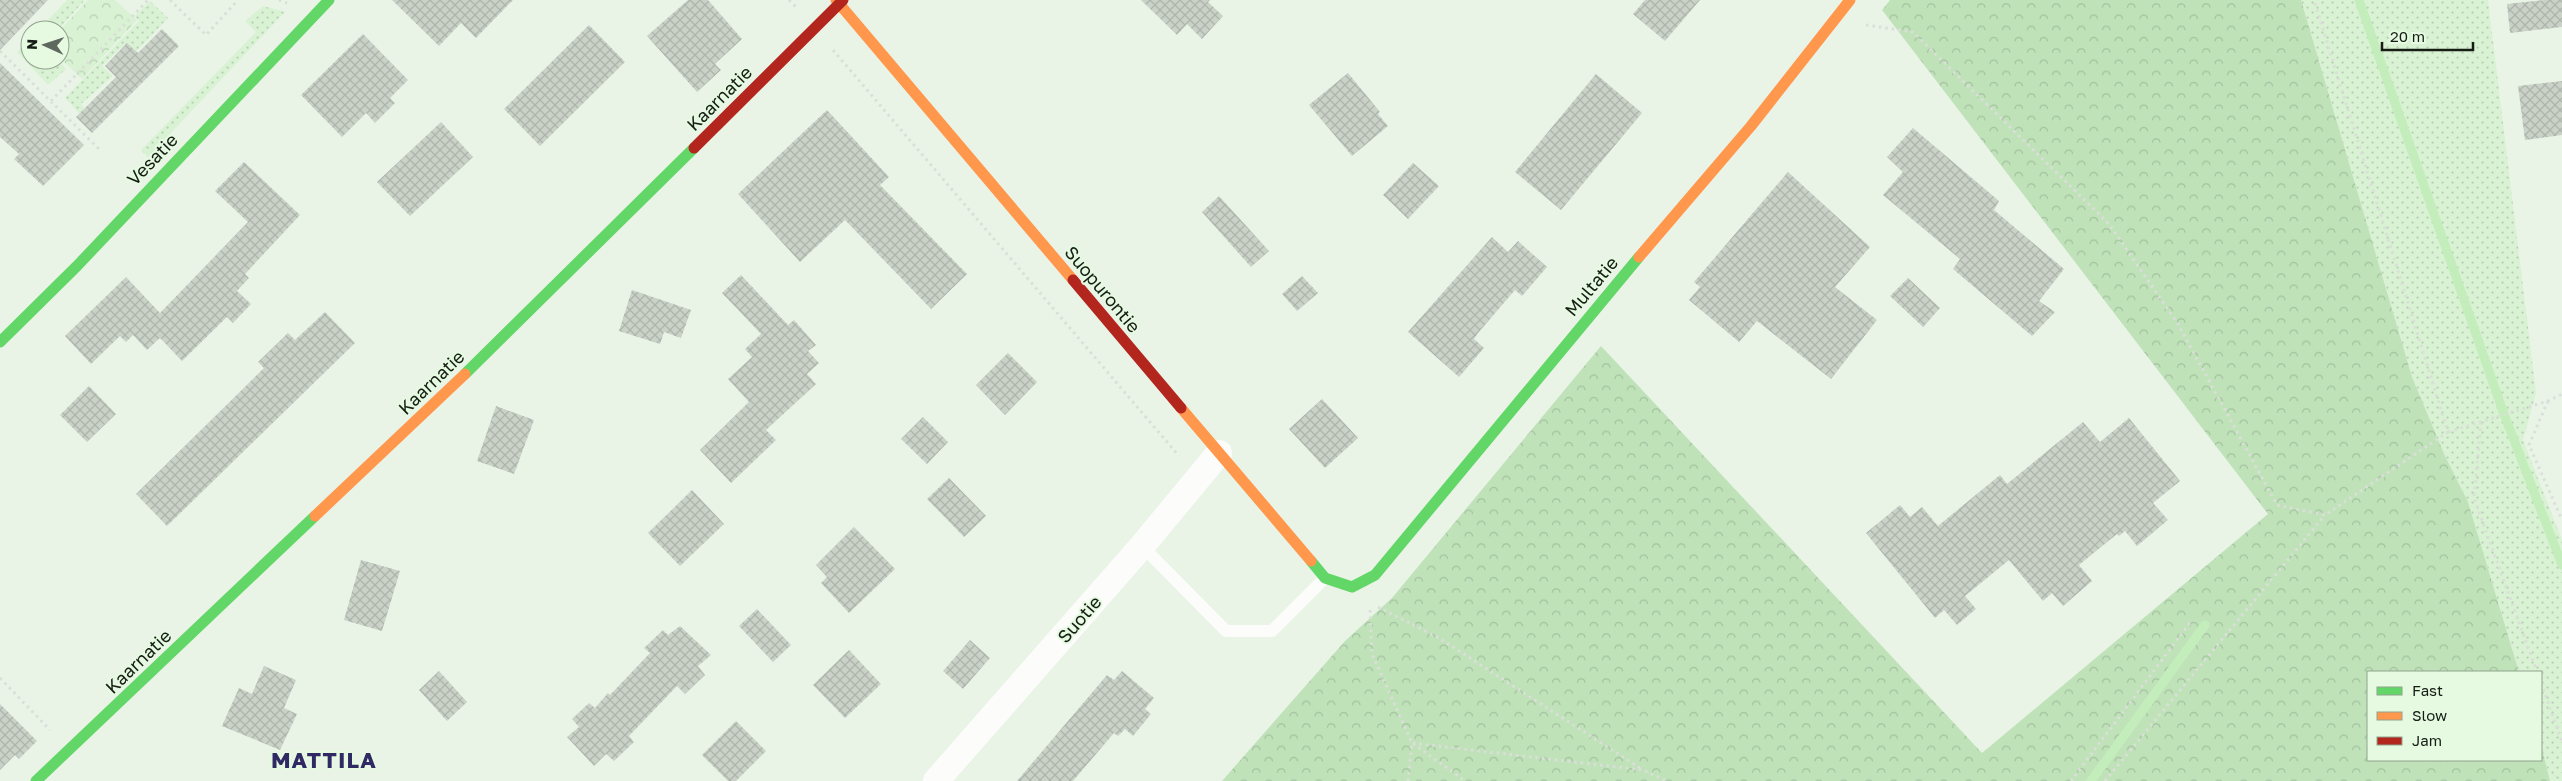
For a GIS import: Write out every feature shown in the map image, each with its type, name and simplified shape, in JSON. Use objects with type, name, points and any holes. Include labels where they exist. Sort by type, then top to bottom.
[{"type":"street","name":"Vesatie","points":[[0,342],[76,266],[329,0]]},
{"type":"street","name":"Multatie","points":[[1325,578],[1352,587],[1375,576],[1578,329],[1751,126],[1850,0]]},
{"type":"street","name":"Kaarnatie","points":[[36,781],[520,322],[839,1]]},
{"type":"street","name":"Suopurontie","points":[[839,1],[1325,578]]},
{"type":"street","name":"Suotie","points":[[936,781],[1142,546],[1197,477],[1219,453]]},
{"type":"lane","points":[[1142,546],[1226,631],[1272,631],[1325,578]]},
{"type":"path","points":[[51,101],[148,0]]},
{"type":"path","points":[[170,0],[206,35],[238,0]]},
{"type":"path","points":[[789,0],[1197,477]]},
{"type":"path","points":[[2314,0],[2448,432]]},
{"type":"path","points":[[1861,24],[1913,32],[2108,224],[2178,324],[2277,505],[2325,515]]},
{"type":"path","points":[[0,51],[99,149]]},
{"type":"path","points":[[2105,781],[2325,515],[2448,432],[2548,401],[2562,394]]},
{"type":"path","points":[[2548,401],[2530,445],[2562,520]]},
{"type":"path","points":[[2481,422],[2474,498],[2537,671]]},
{"type":"path","points":[[1465,781],[1412,743],[1372,654],[1370,603],[1439,638],[1643,770],[1667,781]]},
{"type":"path","points":[[2071,781],[2192,620]]},
{"type":"path","points":[[0,678],[68,749]]},
{"type":"path","points":[[2542,685],[2562,742]]},
{"type":"path","points":[[1412,743],[1643,770]]},
{"type":"path","points":[[1408,781],[1412,743]]},
{"type":"green space","points":[[67,0],[85,0],[67,20],[48,20]]},
{"type":"green space","points":[[88,0],[115,0],[137,20],[82,79],[70,68],[69,20]]},
{"type":"green space","points":[[1890,0],[2301,0],[2412,377],[2445,456],[2468,502],[2519,671],[2367,671],[2367,761],[2542,761],[2542,749],[2550,781],[1222,781],[1345,641],[1392,598],[1601,346],[1982,753],[2268,514],[1882,10]]},
{"type":"green space","points":[[2301,0],[2488,0],[2536,393],[2523,440],[2562,540],[2562,781],[2550,781],[2542,749],[2542,671],[2519,671],[2468,502],[2445,456],[2412,377]]},
{"type":"green space","points":[[150,1],[168,18],[134,54],[124,45],[102,66],[113,76],[81,104],[85,109],[80,114],[65,98],[139,21],[135,16]]},
{"type":"green space","points":[[263,6],[285,12],[148,157],[141,150],[256,32],[245,21]]},
{"type":"green space","points":[[34,70],[65,70],[48,85]]},
{"type":"building","points":[[0,0],[48,0],[29,20],[20,20],[20,29],[0,50]]},
{"type":"building","points":[[392,0],[513,0],[476,38],[461,23],[439,46]]},
{"type":"building","points":[[688,0],[708,0],[742,39],[715,64],[721,70],[697,92],[647,36]]},
{"type":"building","points":[[1141,0],[1210,0],[1208,2],[1223,16],[1202,39],[1187,24],[1177,35]]},
{"type":"building","points":[[1645,0],[1700,0],[1665,41],[1633,14]]},
{"type":"building","points":[[2562,0],[2562,27],[2510,33],[2507,4]]},
{"type":"building","points":[[589,25],[625,62],[540,146],[504,109]]},
{"type":"building","points":[[162,29],[179,46],[92,133],[76,117],[116,77],[105,66],[127,43],[138,53]]},
{"type":"building","points":[[363,34],[408,80],[390,98],[395,103],[375,123],[366,113],[342,137],[301,95]]},
{"type":"building","points":[[0,63],[84,145],[43,186],[14,159],[19,154],[0,137]]},
{"type":"building","points":[[1348,73],[1380,112],[1378,114],[1388,126],[1352,156],[1309,105]]},
{"type":"building","points":[[1596,74],[1642,113],[1561,210],[1515,172]]},
{"type":"building","points":[[2562,81],[2562,135],[2525,140],[2518,86]]},
{"type":"building","points":[[827,110],[889,177],[880,185],[967,274],[931,309],[845,220],[800,262],[738,194]]},
{"type":"building","points":[[441,122],[473,157],[410,216],[377,182]]},
{"type":"building","points":[[1913,128],[1999,201],[1994,210],[2064,269],[2039,301],[2055,312],[2032,336],[1953,269],[1960,259],[1883,195],[1903,172],[1887,157]]},
{"type":"building","points":[[244,162],[300,215],[245,274],[249,278],[237,291],[251,304],[233,323],[227,317],[182,361],[160,338],[147,350],[133,335],[126,342],[120,336],[91,364],[65,336],[126,277],[160,313],[248,222],[215,191]]},
{"type":"building","points":[[1413,163],[1439,186],[1408,219],[1383,195]]},
{"type":"building","points":[[1788,172],[1870,247],[1835,287],[1877,320],[1831,379],[1757,321],[1739,342],[1689,300],[1700,287],[1694,282]]},
{"type":"building","points":[[1219,196],[1269,251],[1251,267],[1202,212]]},
{"type":"building","points":[[1492,237],[1508,252],[1518,241],[1547,267],[1522,296],[1515,290],[1478,333],[1474,339],[1484,348],[1459,377],[1408,332]]},
{"type":"building","points":[[741,275],[788,325],[794,320],[816,345],[808,351],[819,363],[807,374],[816,384],[766,430],[776,440],[731,483],[700,450],[749,402],[728,379],[752,357],[745,349],[761,334],[722,293]]},
{"type":"building","points":[[1302,276],[1318,293],[1297,311],[1282,294]]},
{"type":"building","points":[[1908,278],[1940,308],[1923,327],[1890,296]]},
{"type":"building","points":[[632,290],[691,310],[681,338],[664,332],[660,344],[619,331]]},
{"type":"building","points":[[325,312],[355,343],[167,526],[136,494],[264,368],[258,362],[288,333],[295,340]]},
{"type":"building","points":[[1008,353],[1037,382],[1005,415],[976,385]]},
{"type":"building","points":[[89,386],[116,414],[87,442],[60,415]]},
{"type":"building","points":[[1322,399],[1358,438],[1325,468],[1289,429]]},
{"type":"building","points":[[496,406],[534,420],[514,474],[477,461]]},
{"type":"building","points":[[923,417],[948,442],[927,464],[901,439]]},
{"type":"building","points":[[2129,418],[2180,481],[2153,503],[2168,520],[2137,546],[2125,531],[2119,536],[2117,534],[2079,565],[2092,581],[2063,606],[2052,593],[2043,601],[2009,560],[1965,596],[1976,609],[1957,625],[1944,610],[1935,618],[1866,533],[1900,505],[1910,517],[1922,507],[1938,526],[2000,475],[2007,484],[2083,422],[2100,442]]},
{"type":"building","points":[[949,478],[986,516],[964,537],[927,499]]},
{"type":"building","points":[[692,490],[724,524],[680,566],[648,533]]},
{"type":"building","points":[[854,527],[895,569],[849,613],[821,583],[827,577],[816,565]]},
{"type":"building","points":[[361,560],[400,571],[382,631],[344,620]]},
{"type":"building","points":[[757,609],[791,645],[773,662],[739,626]]},
{"type":"building","points":[[680,626],[711,655],[698,666],[705,675],[685,694],[677,686],[629,736],[634,742],[614,761],[606,754],[594,766],[567,737],[579,727],[572,719],[589,703],[595,708],[608,693],[610,695],[650,653],[644,648],[663,630],[668,635]]},
{"type":"building","points":[[970,640],[990,658],[963,689],[943,671]]},
{"type":"building","points":[[849,650],[881,684],[845,718],[813,685]]},
{"type":"building","points":[[264,666],[296,680],[284,708],[297,714],[280,750],[222,726],[239,688],[252,694]]},
{"type":"building","points":[[439,671],[467,702],[447,721],[419,690]]},
{"type":"building","points":[[1122,671],[1154,698],[1145,709],[1151,714],[1133,736],[1125,729],[1118,736],[1114,733],[1073,781],[1017,781],[1107,675],[1114,680]]},
{"type":"building","points":[[0,704],[37,741],[19,759],[15,755],[0,770]]},
{"type":"building","points":[[736,721],[766,751],[736,781],[728,781],[702,755]]},
{"type":"waterway","points":[[2359,0],[2504,414],[2562,565]]},
{"type":"waterway","points":[[2091,781],[2205,625]]},
{"type":"traffic: fast","points":[[0,342],[77,266],[329,0]]},
{"type":"traffic: fast","points":[[465,374],[694,148]]},
{"type":"traffic: fast","points":[[1311,561],[1325,578],[1352,587],[1375,575],[1639,257]]},
{"type":"traffic: fast","points":[[36,781],[315,516]]},
{"type":"traffic: slow","points":[[836,0],[1073,280]]},
{"type":"traffic: slow","points":[[1639,257],[1751,126],[1850,0]]},
{"type":"traffic: slow","points":[[315,516],[465,374]]},
{"type":"traffic: slow","points":[[1181,408],[1311,561]]},
{"type":"traffic: jam","points":[[694,148],[843,0]]},
{"type":"traffic: jam","points":[[1073,280],[1181,408]]},
{"type":"district","name":"MATTILA","points":[[324,759]]}]
